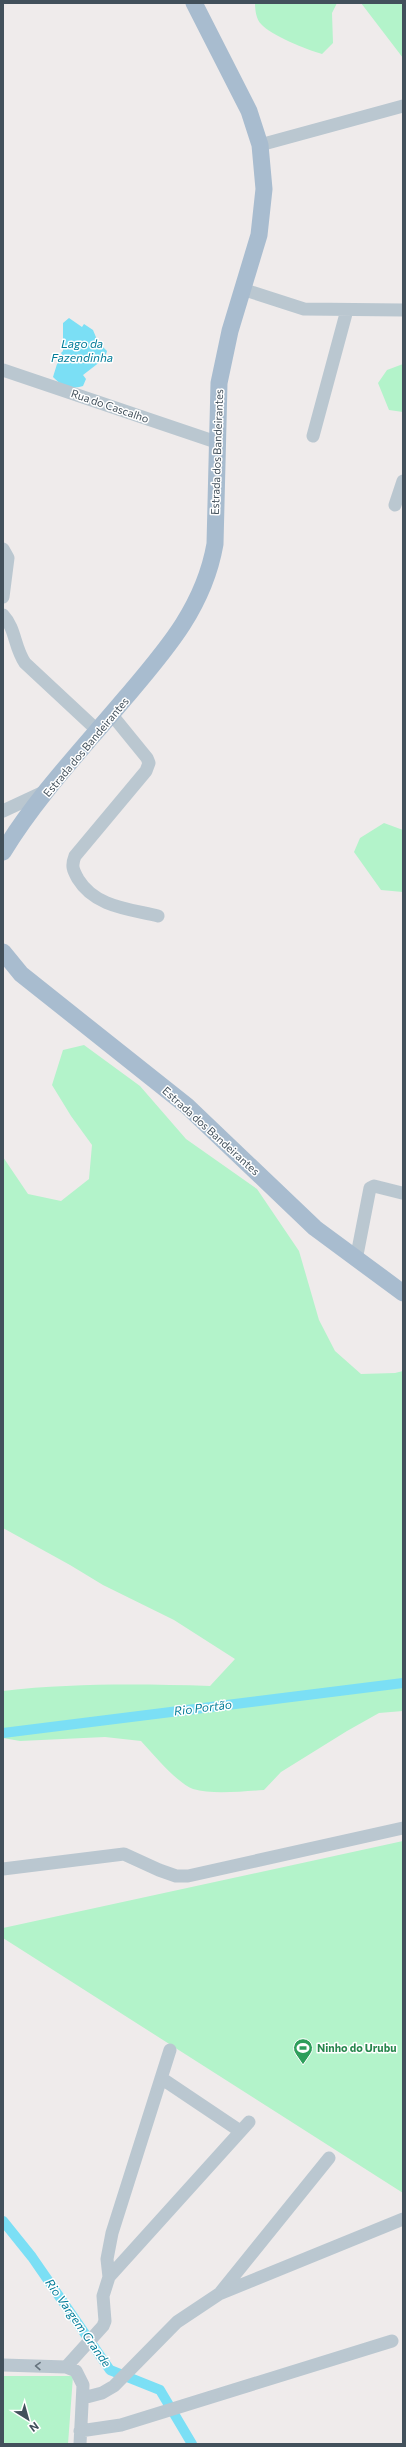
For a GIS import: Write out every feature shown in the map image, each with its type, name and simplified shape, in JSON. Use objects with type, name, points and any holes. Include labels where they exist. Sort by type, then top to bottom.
[{"type":"main road","name":"Estrada dos Bandeirantes","points":[[3,852],[49,790],[172,643],[193,610],[208,578],[215,544],[216,442],[219,383],[230,331],[259,234],[263,208],[261,150],[249,111],[236,82],[194,3]]},
{"type":"main road","name":"Estrada dos Bandeirantes","points":[[3,952],[20,974],[187,1106],[292,1207],[356,1260],[403,1293]]},
{"type":"street","points":[[261,150],[403,106]]},
{"type":"street","points":[[261,150],[403,114]]},
{"type":"street","points":[[242,290],[304,308],[403,310]]},
{"type":"street","points":[[313,436],[347,310]]},
{"type":"street","name":"Rua do Cascalho","points":[[3,370],[216,442]]},
{"type":"street","points":[[395,505],[403,481]]},
{"type":"street","points":[[3,549],[8,558],[3,597]]},
{"type":"street","points":[[3,615],[13,629],[17,652],[25,663],[98,731]]},
{"type":"street","points":[[112,715],[147,758],[149,763],[146,771],[75,856],[72,862],[72,870],[80,882],[96,899],[112,905],[158,916]]},
{"type":"street","points":[[3,811],[49,790]]},
{"type":"street","points":[[356,1260],[369,1192],[374,1186],[402,1193]]},
{"type":"street","points":[[3,1869],[124,1854],[158,1870],[176,1876],[188,1876],[403,1828]]},
{"type":"street","points":[[109,2277],[107,2259],[112,2232],[170,2050]]},
{"type":"street","points":[[66,2367],[100,2331],[105,2322],[104,2287],[109,2277],[245,2127],[161,2078]]},
{"type":"street","points":[[219,2294],[329,2158]]},
{"type":"street","points":[[83,2398],[102,2393],[114,2386],[177,2322],[219,2294],[403,2219]]},
{"type":"street","points":[[3,2365],[66,2367],[76,2371],[80,2377],[83,2398],[80,2438],[392,2341]]},
{"type":"green space","points":[[255,3],[337,3],[332,13],[333,43],[322,54],[299,46],[272,33],[259,22],[256,14]]},
{"type":"green space","points":[[361,3],[403,3],[403,58]]},
{"type":"green space","points":[[403,364],[403,412],[389,410],[378,383],[387,370]]},
{"type":"green space","points":[[384,823],[403,830],[403,892],[381,890],[354,852],[360,838]]},
{"type":"green space","points":[[84,1045],[140,1086],[186,1139],[257,1189],[299,1251],[319,1320],[335,1351],[361,1374],[395,1373],[403,1371],[403,1711],[379,1713],[347,1731],[281,1772],[264,1790],[210,1792],[193,1789],[173,1775],[141,1741],[105,1737],[20,1741],[3,1738],[3,1691],[29,1688],[106,1685],[210,1686],[235,1659],[174,1620],[103,1585],[3,1528],[3,1157],[28,1194],[61,1201],[89,1179],[92,1145],[71,1116],[52,1085],[63,1050]]},
{"type":"green space","name":"Ninho do Urubu","points":[[403,1841],[403,2193],[3,1938],[3,1928]]},
{"type":"green space","points":[[3,2376],[73,2376],[68,2444],[3,2444]]},
{"type":"water","name":"Lago da Fazendinha","points":[[69,318],[82,327],[84,324],[93,330],[98,342],[107,351],[105,358],[83,375],[86,379],[83,386],[74,388],[63,385],[53,377],[57,364],[64,358],[61,353],[63,351],[63,323]]},
{"type":"waterway","name":"Rio Portão","points":[[3,1733],[403,1683]]},
{"type":"waterway","name":"Rio Vargem Grande","points":[[3,2221],[32,2257],[110,2370],[160,2390],[192,2444]]},
{"type":"place","name":"Ninho do Urubu","points":[[303,2065]]}]
